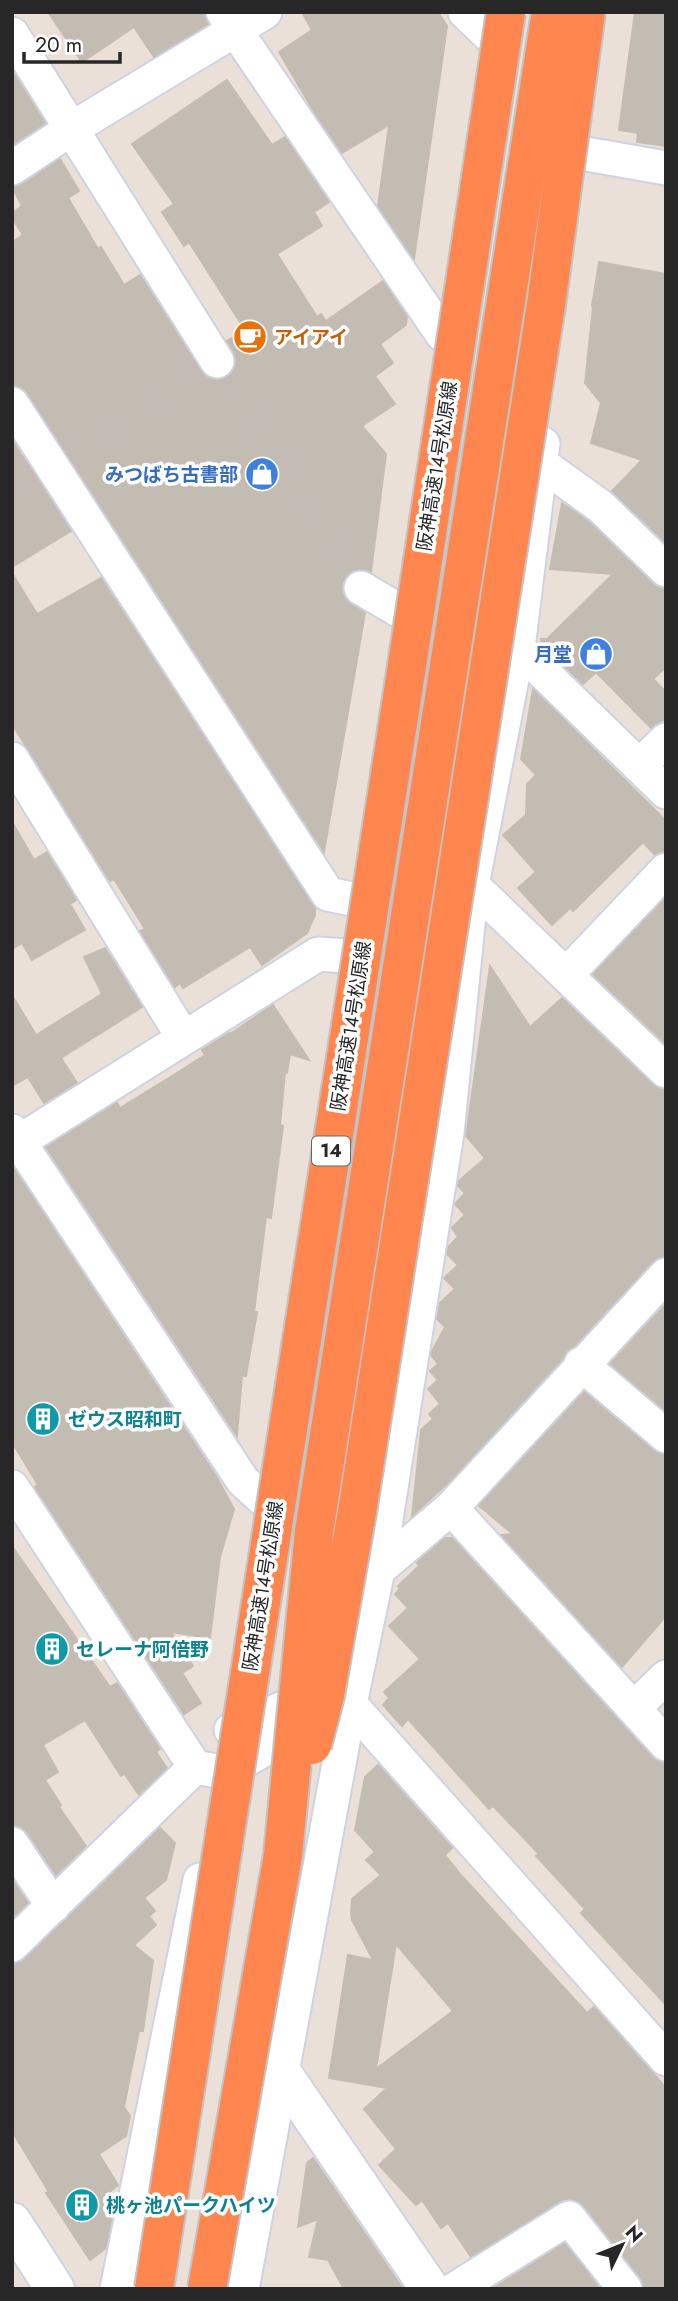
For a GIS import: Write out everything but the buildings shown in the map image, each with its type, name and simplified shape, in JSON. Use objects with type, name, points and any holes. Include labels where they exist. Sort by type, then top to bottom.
[{"type":"highway","name":"14","points":[[206,2289],[283,1855],[314,1532],[551,12]]},
{"type":"highway","points":[[283,1855],[325,1695],[358,1506],[544,319],[586,12]]},
{"type":"highway","name":"阪神高速14号松原線","points":[[154,2289],[405,680],[495,20]]},
{"type":"street","points":[[12,168],[229,22],[265,12]]},
{"type":"street","points":[[117,2289],[209,1769],[231,1730],[262,1499],[442,334],[495,20],[465,12]]},
{"type":"street","points":[[242,2289],[352,1691],[378,1570],[447,1133],[472,885],[518,648],[540,463],[586,154],[603,12]]},
{"type":"street","points":[[229,22],[442,334]]},
{"type":"street","points":[[12,34],[217,361]]},
{"type":"street","points":[[586,154],[666,168]]},
{"type":"street","points":[[12,404],[328,894],[356,901]]},
{"type":"street","points":[[540,463],[600,506],[666,570]]},
{"type":"street","points":[[361,588],[400,611],[518,648],[666,792]]},
{"type":"street","points":[[639,765],[666,740]]},
{"type":"street","points":[[12,760],[183,1037]]},
{"type":"street","points":[[566,975],[666,870]]},
{"type":"street","points":[[472,885],[666,1071]]},
{"type":"street","points":[[262,1499],[243,1481],[14,1140],[318,954],[346,956]]},
{"type":"street","points":[[378,1570],[451,1508],[581,1364],[666,1275]]},
{"type":"street","points":[[581,1364],[666,1436]]},
{"type":"street","points":[[12,1487],[209,1769]]},
{"type":"street","points":[[451,1508],[666,1744]]},
{"type":"street","points":[[634,1708],[666,1677]]},
{"type":"street","points":[[12,1945],[209,1769],[352,1691]]},
{"type":"street","points":[[231,1730],[352,1691]]},
{"type":"street","points":[[352,1691],[666,2059]]},
{"type":"street","points":[[12,1844],[53,1906]]},
{"type":"street","points":[[282,2073],[430,2289]]},
{"type":"street","points":[[455,2289],[569,2218],[625,2289]]},
{"type":"street","points":[[12,2222],[55,2289]]},
{"type":"tunnel","points":[[12,489],[217,361],[361,588]]},
{"type":"place","name":"アイアイ","points":[[250,337]]},
{"type":"place","name":"みつばち古書部","points":[[262,474]]},
{"type":"place","name":"月堂","points":[[596,654]]},
{"type":"place","name":"ゼウス昭和町","points":[[43,1419]]},
{"type":"place","name":"セレーナ阿倍野","points":[[52,1649]]},
{"type":"place","name":"桃ヶ池パークハイツ","points":[[82,2205]]}]
